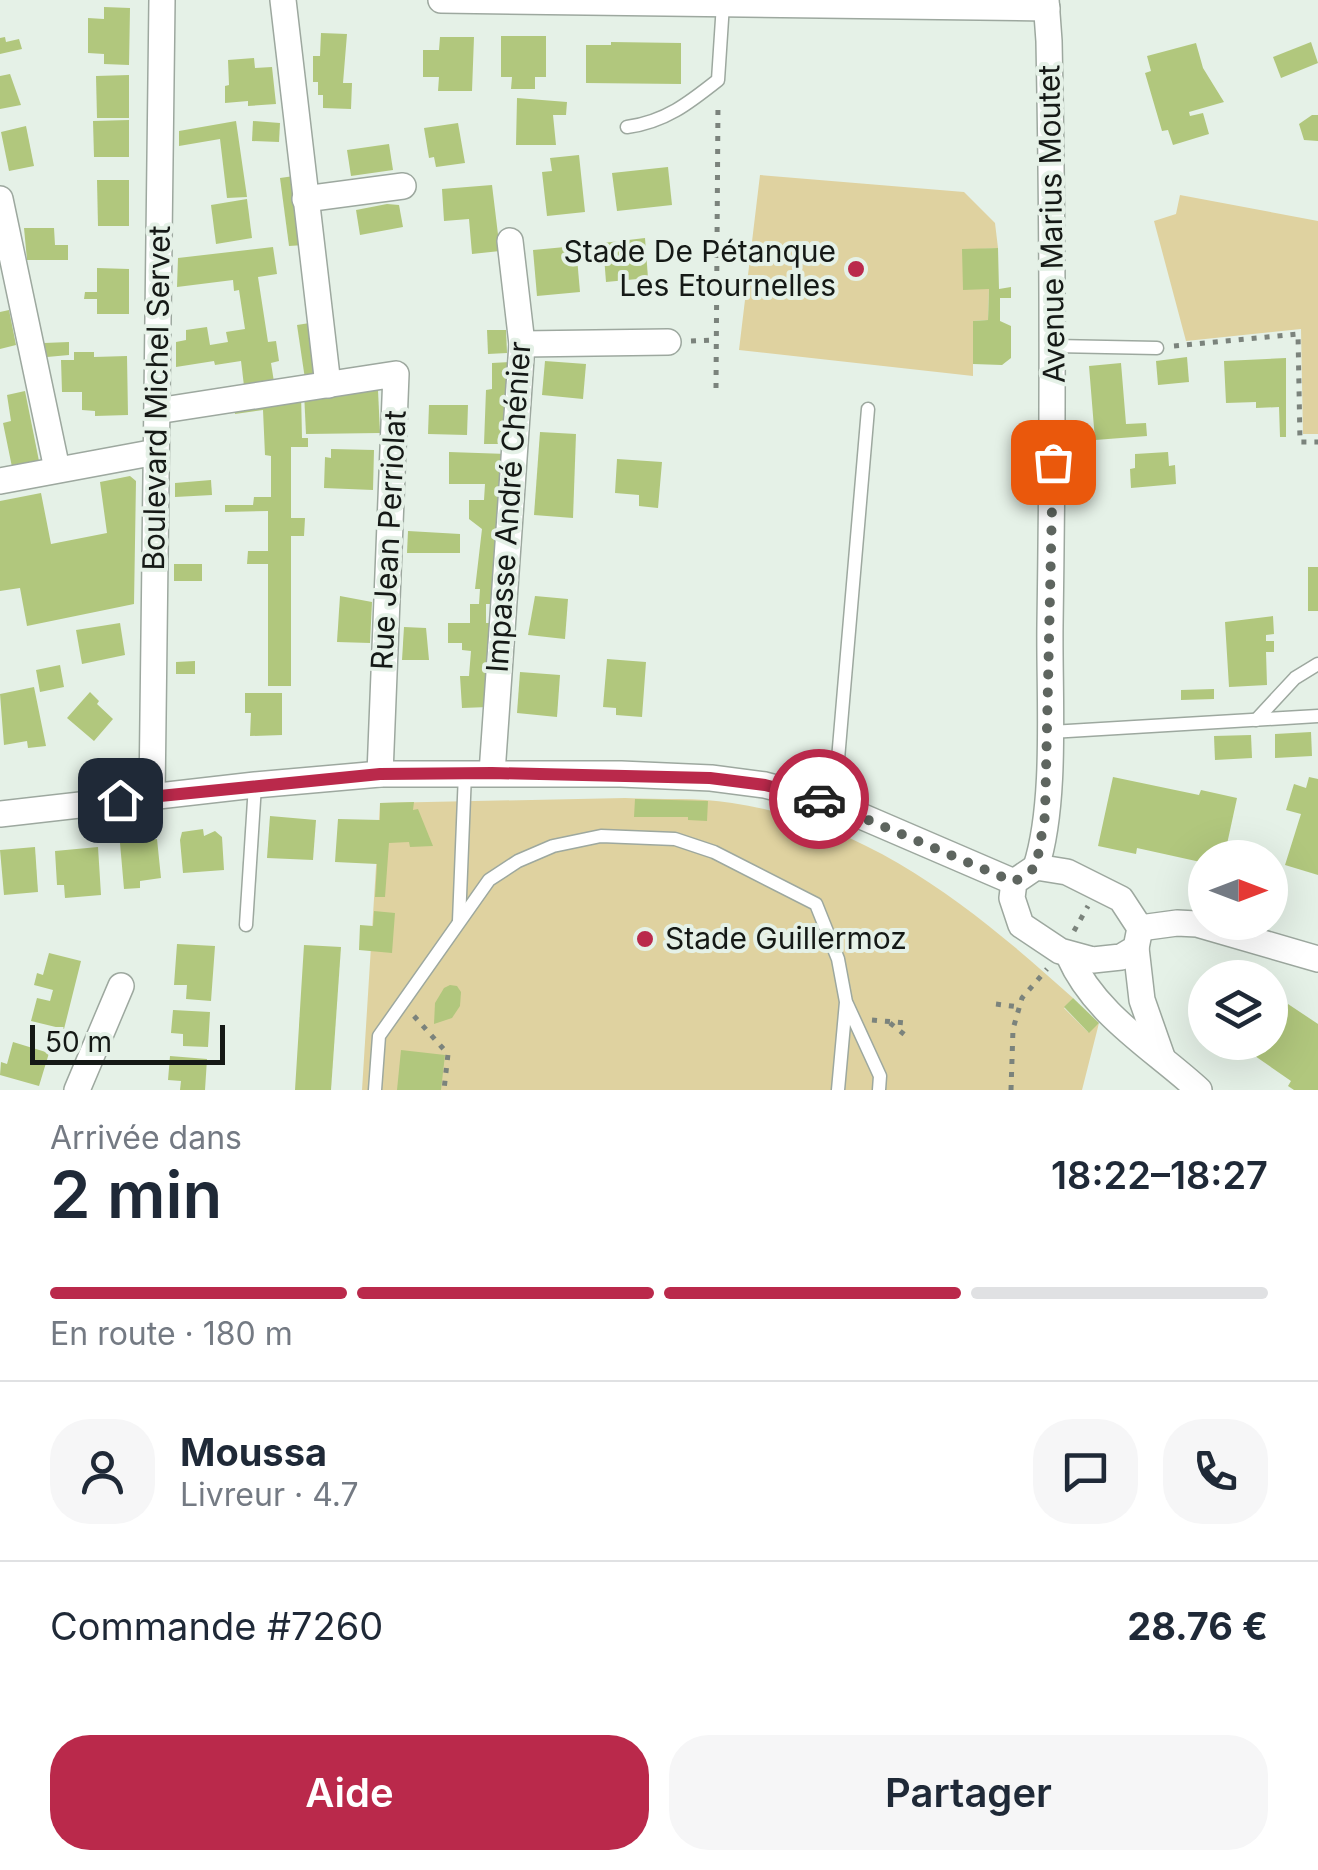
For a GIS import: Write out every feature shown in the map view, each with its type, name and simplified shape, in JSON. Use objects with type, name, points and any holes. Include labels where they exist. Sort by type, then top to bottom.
[{"type":"street","name":"Boulevard Michel Servet","points":[[152,797],[162,0]]},
{"type":"street","points":[[283,0],[328,384]]},
{"type":"street","points":[[440,0],[1046,4]]},
{"type":"street","name":"Avenue Marius Moutet","points":[[1036,867],[1045,816],[1055,346],[1046,4]]},
{"type":"street","points":[[305,199],[402,186]]},
{"type":"street","points":[[0,198],[57,469]]},
{"type":"street","name":"Impasse André Chénier","points":[[492,773],[522,344],[510,241]]},
{"type":"street","points":[[522,344],[668,342]]},
{"type":"street","name":"Rue Jean Perriolat","points":[[156,411],[396,374],[380,774]]},
{"type":"street","points":[[0,482],[156,452]]},
{"type":"street","points":[[0,814],[380,774],[710,778],[765,785],[826,801],[1014,882]]},
{"type":"street","points":[[1162,1057],[1142,1000],[1138,938],[1122,899],[1067,872],[1036,867],[1014,882],[1012,898],[1021,924],[1064,954],[1079,980],[1113,1019],[1199,1090]]},
{"type":"street","points":[[1064,954],[1109,959],[1138,938],[1177,923],[1197,924],[1318,959]]},
{"type":"street","points":[[78,1090],[120,986]]},
{"type":"lane","points":[[627,127],[652,124],[676,112],[718,80],[723,2]]},
{"type":"lane","points":[[1055,346],[1156,348]]},
{"type":"lane","points":[[826,801],[837,772],[868,409]]},
{"type":"lane","points":[[1256,720],[1295,678],[1318,664]]},
{"type":"lane","points":[[1048,732],[1318,716]]},
{"type":"lane","points":[[459,922],[464,773]]},
{"type":"lane","points":[[246,924],[256,785]]},
{"type":"lane","points":[[375,1090],[379,1036],[489,880],[518,861],[553,846],[601,836],[674,839],[714,852],[816,904],[838,959],[846,1002],[880,1076],[879,1090]]},
{"type":"lane","points":[[838,1090],[846,1002]]},
{"type":"path","points":[[716,388],[718,80]]},
{"type":"path","points":[[1156,348],[1298,334],[1300,442],[1318,442]]},
{"type":"path","points":[[1011,1090],[1013,1030],[1022,998],[1064,954],[1098,887]]},
{"type":"path","points":[[402,1002],[448,1054],[444,1090]]},
{"type":"path","points":[[996,1004],[1020,1007]]},
{"type":"path","points":[[905,1035],[884,1021],[906,1023]]},
{"type":"shaded area","name":"Stade De Pétanque Les Etournelles","points":[[760,175],[964,192],[995,223],[998,248],[962,250],[989,289],[988,320],[973,321],[973,376],[739,350]]},
{"type":"shaded area","points":[[1180,195],[1318,221],[1318,434],[1303,434],[1301,329],[1186,341],[1154,221],[1176,214]]},
{"type":"shaded area","name":"Stade Guillermoz","points":[[625,798],[719,801],[782,813],[829,829],[916,874],[997,932],[1073,998],[1064,1008],[1088,1032],[1099,1023],[1082,1090],[362,1090],[380,803]]},
{"type":"building","points":[[104,7],[130,8],[129,65],[104,64],[104,54],[88,53],[88,18],[104,19]]},
{"type":"building","points":[[321,33],[347,34],[343,83],[352,83],[351,109],[323,108],[318,82],[313,82],[313,56],[320,56]]},
{"type":"building","points":[[501,36],[546,36],[546,77],[535,77],[535,89],[511,89],[512,77],[501,77]]},
{"type":"building","points":[[5,37],[6,42],[19,39],[22,49],[0,54],[0,38]]},
{"type":"building","points":[[440,37],[474,37],[472,91],[438,91],[439,77],[423,77],[423,50],[439,50]]},
{"type":"building","points":[[1311,42],[1318,63],[1281,78],[1273,57]]},
{"type":"building","points":[[681,43],[681,84],[586,83],[586,45]]},
{"type":"building","points":[[1196,43],[1203,68],[1224,102],[1189,112],[1190,116],[1203,113],[1209,134],[1173,145],[1168,130],[1162,131],[1145,73],[1151,71],[1147,56]]},
{"type":"building","points":[[254,58],[255,68],[272,67],[276,104],[225,103],[228,60]]},
{"type":"building","points":[[10,74],[21,105],[0,109],[0,76]]},
{"type":"building","points":[[129,75],[129,118],[97,118],[96,76]]},
{"type":"building","points":[[517,98],[567,102],[566,115],[553,115],[556,145],[516,145]]},
{"type":"building","points":[[1318,115],[1318,141],[1304,140],[1299,124]]},
{"type":"building","points":[[129,120],[129,157],[94,157],[93,121]]},
{"type":"building","points":[[236,121],[247,197],[227,198],[220,139],[179,146],[179,131]]},
{"type":"building","points":[[253,121],[280,123],[279,142],[252,141]]},
{"type":"building","points":[[458,123],[465,163],[436,167],[434,157],[429,158],[424,128]]},
{"type":"building","points":[[26,126],[34,166],[9,171],[1,132]]},
{"type":"building","points":[[389,144],[393,170],[351,176],[347,150]]},
{"type":"building","points":[[579,155],[585,212],[547,216],[542,172],[552,171],[550,158]]},
{"type":"building","points":[[668,167],[672,205],[617,211],[612,173]]},
{"type":"building","points":[[294,176],[304,245],[289,246],[280,178]]},
{"type":"building","points":[[97,180],[129,180],[129,226],[98,226]]},
{"type":"building","points":[[492,185],[500,251],[472,254],[469,219],[444,221],[442,189]]},
{"type":"building","points":[[247,199],[252,238],[216,244],[211,205]]},
{"type":"building","points":[[399,205],[403,227],[360,235],[356,210]]},
{"type":"building","points":[[24,228],[54,228],[55,245],[68,245],[68,260],[27,260]]},
{"type":"building","points":[[645,238],[648,278],[606,282],[603,243]]},
{"type":"building","points":[[576,246],[580,292],[537,296],[533,250]]},
{"type":"building","points":[[273,247],[277,274],[258,277],[268,342],[276,341],[279,361],[271,363],[274,382],[244,386],[241,361],[176,367],[176,342],[186,340],[186,330],[207,327],[210,345],[228,342],[226,332],[245,329],[239,290],[234,291],[233,280],[177,287],[178,258]]},
{"type":"building","points":[[998,248],[999,289],[1011,287],[1011,298],[1000,298],[1000,321],[1011,326],[1011,358],[1002,365],[973,364],[973,321],[988,320],[989,289],[963,290],[962,249]]},
{"type":"building","points":[[97,268],[129,269],[129,314],[97,314],[97,299],[84,299],[85,292],[97,292]]},
{"type":"building","points":[[9,310],[16,345],[0,349],[0,312]]},
{"type":"building","points":[[316,322],[324,376],[305,379],[297,325]]},
{"type":"building","points":[[487,330],[506,330],[507,353],[488,354]]},
{"type":"building","points":[[69,342],[69,355],[47,357],[44,343]]},
{"type":"building","points":[[74,352],[94,352],[94,357],[127,356],[128,415],[95,416],[95,411],[82,410],[82,392],[62,392],[61,360],[74,360]]},
{"type":"building","points":[[1187,357],[1189,382],[1158,385],[1156,361]]},
{"type":"building","points":[[1286,358],[1286,437],[1280,437],[1279,407],[1256,408],[1256,402],[1226,403],[1224,361]]},
{"type":"building","points":[[545,361],[586,364],[583,399],[542,395]]},
{"type":"building","points":[[511,362],[507,444],[484,444],[486,390],[492,389],[492,363]]},
{"type":"building","points":[[1121,363],[1126,424],[1146,423],[1147,436],[1095,440],[1089,366]]},
{"type":"building","points":[[378,390],[380,433],[306,434],[304,392]]},
{"type":"building","points":[[25,391],[39,461],[12,467],[3,423],[11,421],[7,395]]},
{"type":"building","points":[[301,392],[302,438],[308,438],[308,447],[291,447],[291,518],[305,518],[304,536],[291,536],[291,686],[268,686],[268,564],[247,564],[248,551],[268,551],[268,511],[225,512],[225,505],[253,505],[254,497],[271,497],[271,456],[265,455],[263,410],[235,414],[233,400]]},
{"type":"building","points":[[429,405],[468,405],[467,435],[428,434]]},
{"type":"building","points":[[540,432],[576,434],[573,518],[534,515]]},
{"type":"building","points":[[331,449],[374,450],[373,490],[324,488],[325,457],[331,458]]},
{"type":"building","points":[[449,452],[507,454],[495,604],[486,604],[486,623],[494,623],[488,707],[462,708],[460,676],[469,676],[471,651],[462,650],[462,643],[448,643],[448,623],[470,623],[470,604],[479,604],[480,589],[475,589],[482,529],[469,519],[469,500],[484,500],[485,484],[449,484]]},
{"type":"building","points":[[1168,452],[1169,466],[1175,465],[1176,484],[1131,488],[1130,469],[1135,468],[1135,454]]},
{"type":"building","points":[[617,459],[662,462],[658,508],[639,506],[639,495],[615,493]]},
{"type":"building","points":[[130,476],[136,481],[134,604],[27,626],[20,588],[0,591],[0,501],[41,493],[51,544],[107,533],[100,482]]},
{"type":"building","points":[[211,480],[212,495],[175,497],[175,483]]},
{"type":"building","points":[[408,531],[460,534],[460,553],[407,553]]},
{"type":"building","points":[[174,564],[202,564],[202,581],[174,581]]},
{"type":"building","points":[[1308,567],[1318,567],[1318,611],[1308,611]]},
{"type":"building","points":[[340,596],[372,602],[370,643],[337,642]]},
{"type":"building","points":[[535,596],[568,599],[565,639],[528,635]]},
{"type":"building","points":[[1273,616],[1274,634],[1266,635],[1266,641],[1274,641],[1274,652],[1266,652],[1267,685],[1229,687],[1225,622]]},
{"type":"building","points":[[120,623],[125,655],[82,664],[76,630]]},
{"type":"building","points":[[404,627],[426,628],[429,660],[402,660]]},
{"type":"building","points":[[607,659],[646,662],[642,717],[616,715],[616,708],[603,707]]},
{"type":"building","points":[[195,661],[195,674],[176,674],[176,662]]},
{"type":"building","points":[[60,665],[64,687],[40,692],[36,670]]},
{"type":"building","points":[[520,672],[560,675],[557,717],[517,713]]},
{"type":"building","points":[[34,687],[46,746],[28,748],[27,741],[4,745],[0,694]]},
{"type":"building","points":[[1214,689],[1214,699],[1181,700],[1181,690]]},
{"type":"building","points":[[90,692],[113,719],[94,741],[67,718]]},
{"type":"building","points":[[245,693],[282,693],[282,735],[250,736],[251,713],[245,713]]},
{"type":"building","points":[[1311,732],[1312,756],[1275,758],[1275,734]]},
{"type":"building","points":[[1251,735],[1252,758],[1215,760],[1214,736]]},
{"type":"building","points":[[1113,777],[1199,795],[1201,790],[1237,798],[1228,840],[1188,840],[1188,859],[1137,848],[1136,854],[1098,846]]},
{"type":"building","points":[[1309,777],[1318,779],[1318,875],[1288,866],[1301,814],[1286,810],[1294,784],[1306,788]]},
{"type":"building","points":[[635,799],[708,801],[707,821],[634,817]]},
{"type":"building","points":[[414,802],[413,810],[418,809],[433,846],[389,843],[385,897],[375,897],[377,864],[335,862],[338,819],[380,820],[380,803]]},
{"type":"building","points":[[270,816],[316,820],[313,860],[267,858]]},
{"type":"building","points":[[203,829],[204,836],[215,831],[222,837],[224,870],[183,873],[182,832]]},
{"type":"building","points":[[157,839],[161,878],[140,881],[140,888],[124,889],[120,843]]},
{"type":"building","points":[[35,847],[38,892],[4,895],[0,850]]},
{"type":"building","points":[[98,847],[101,895],[65,898],[64,885],[57,885],[55,851]]},
{"type":"building","points":[[374,911],[395,913],[392,953],[359,950],[360,925],[373,926]]},
{"type":"building","points":[[177,944],[215,946],[211,1001],[186,999],[187,985],[174,985]]},
{"type":"building","points":[[304,945],[341,947],[331,1090],[295,1090]]},
{"type":"building","points":[[49,953],[81,961],[64,1029],[31,1021],[37,998],[50,1001],[53,990],[34,985],[37,973],[43,975]]},
{"type":"building","points":[[450,985],[461,992],[460,1006],[452,1018],[434,1024],[435,1003]]},
{"type":"building","points":[[1073,998],[1099,1023],[1089,1033],[1064,1007]]},
{"type":"building","points":[[1288,1004],[1318,1024],[1318,1090],[1294,1090],[1288,1086],[1291,1081],[1261,1060],[1288,1060]]},
{"type":"building","points":[[173,1010],[210,1012],[208,1047],[183,1046],[183,1034],[171,1033]]},
{"type":"building","points":[[13,1042],[49,1053],[39,1086],[0,1075],[1,1062],[7,1064]]},
{"type":"building","points":[[401,1050],[445,1055],[441,1090],[397,1090]]},
{"type":"building","points":[[170,1056],[207,1059],[205,1090],[180,1090],[181,1081],[168,1080]]},
{"type":"way so far","points":[[819,799],[1014,882],[1036,867],[1042,849],[1048,767],[1053,462]]},
{"type":"place","name":"Stade De Pétanque Les Etournelles","points":[[856,269]]},
{"type":"place","name":"Stade Guillermoz","points":[[645,939]]},
{"type":"route","points":[[120,800],[380,774],[492,773],[710,778],[765,785],[819,799]]}]
